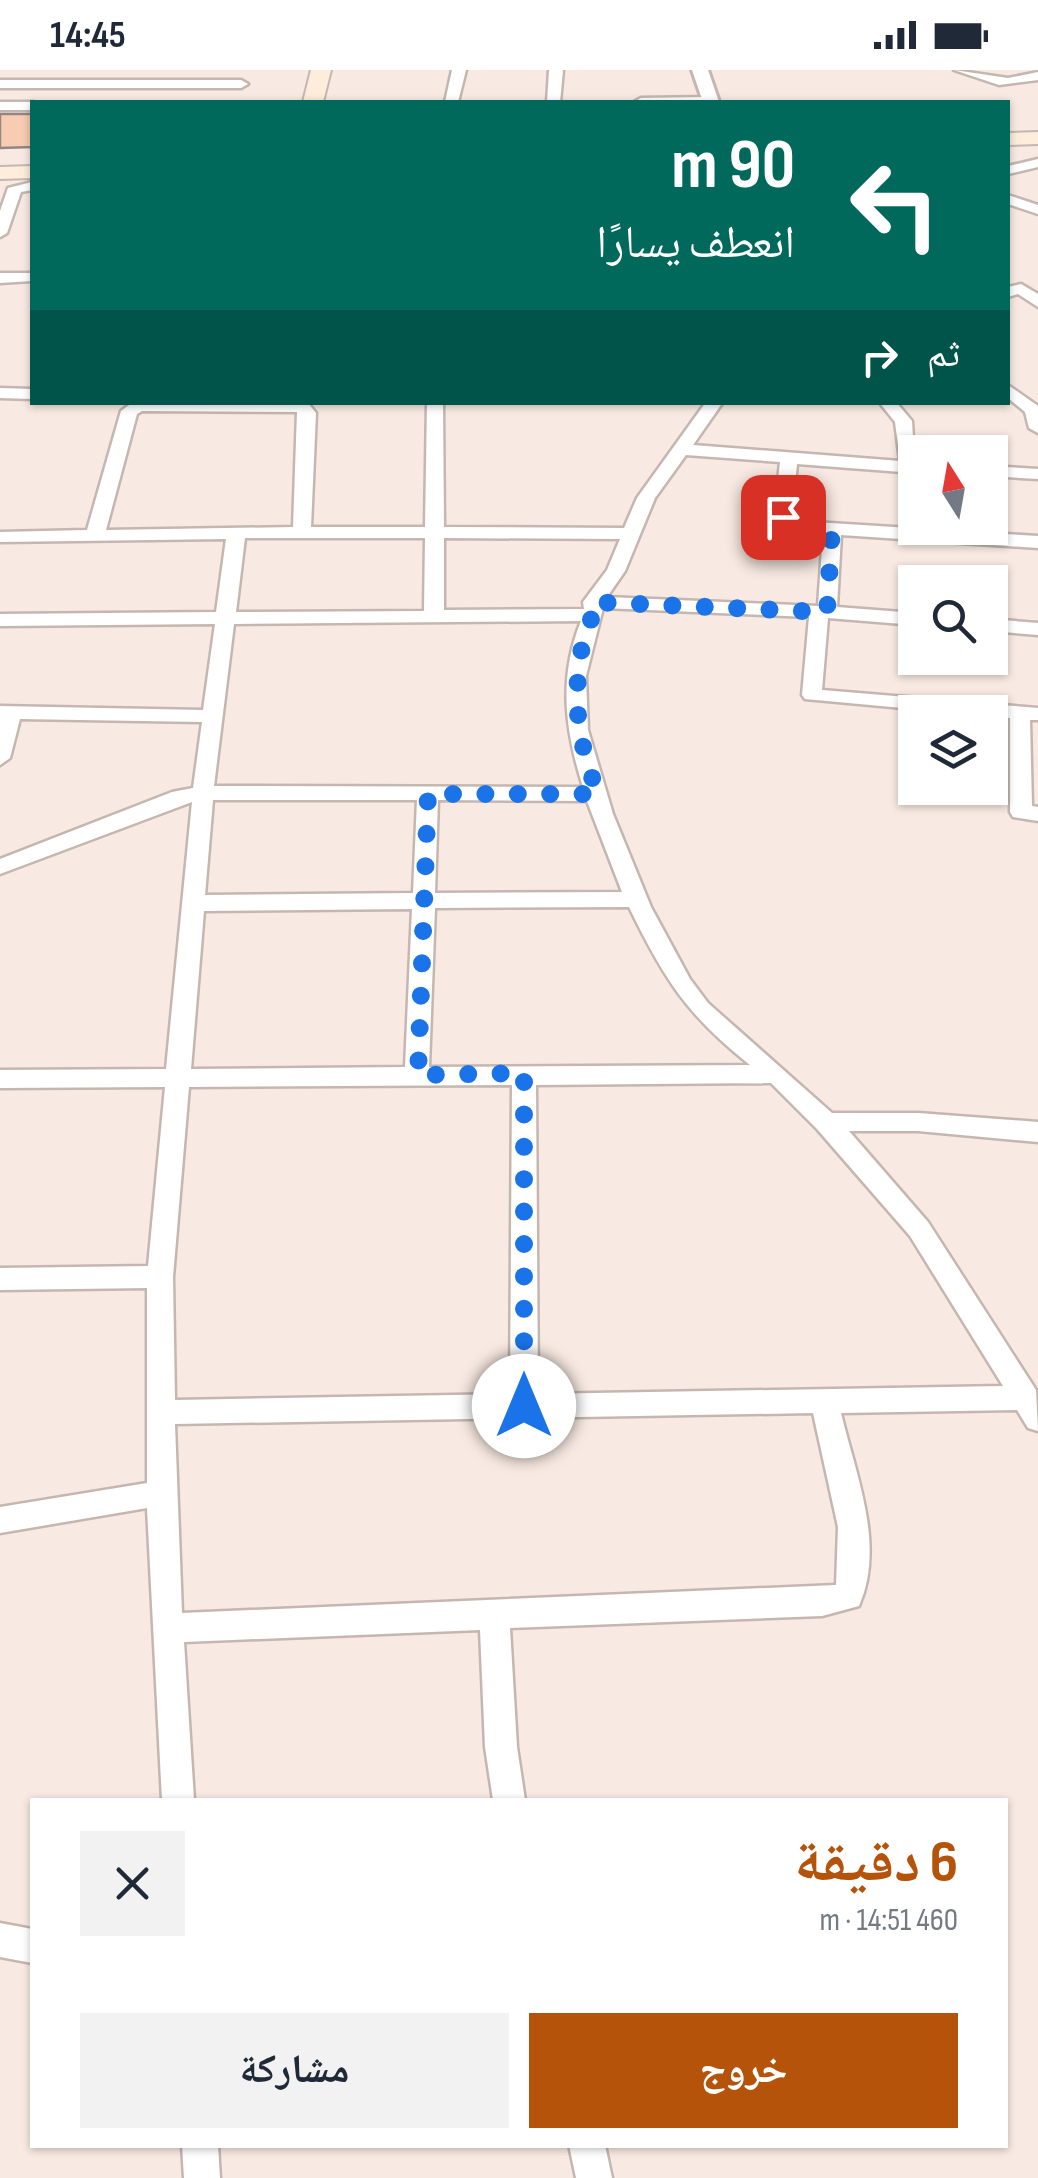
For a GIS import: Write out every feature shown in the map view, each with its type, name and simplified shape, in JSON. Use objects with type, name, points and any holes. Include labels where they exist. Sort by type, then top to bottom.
[{"type":"main road","points":[[314,100],[321,70]]},
{"type":"main road","points":[[1010,139],[1038,138]]},
{"type":"main road","points":[[1011,162],[1038,149]]},
{"type":"main road","points":[[0,163],[30,162]]},
{"type":"main road","points":[[5,183],[30,173]]},
{"type":"street","points":[[452,100],[459,70]]},
{"type":"street","points":[[554,100],[556,70]]},
{"type":"street","points":[[700,70],[709,100]]},
{"type":"street","points":[[964,70],[996,82],[1038,76]]},
{"type":"street","points":[[0,84],[107,77],[241,84]]},
{"type":"street","points":[[0,106],[30,106]]},
{"type":"street","points":[[1011,162],[1038,164]]},
{"type":"street","points":[[1011,162],[1038,174]]},
{"type":"street","points":[[1,226],[5,183],[30,186]]},
{"type":"street","points":[[1010,200],[1038,210]]},
{"type":"street","points":[[0,278],[30,277]]},
{"type":"street","points":[[1014,290],[1038,302]]},
{"type":"street","points":[[1010,392],[1033,410],[1038,428]]},
{"type":"street","points":[[0,394],[30,394]]},
{"type":"street","points":[[434,616],[435,405]]},
{"type":"street","points":[[713,405],[646,498],[616,570],[594,609],[583,640],[574,698],[580,740],[636,899],[674,973],[700,1009],[826,1122],[919,1229],[1029,1393]]},
{"type":"street","points":[[890,405],[903,422],[906,435]]},
{"type":"street","points":[[96,536],[128,411],[140,406],[302,407],[308,413],[302,532]]},
{"type":"street","points":[[680,449],[898,467]]},
{"type":"street","points":[[789,455],[785,522],[793,526],[1038,542]]},
{"type":"street","points":[[1008,472],[1038,474]]},
{"type":"street","points":[[832,529],[812,695],[1029,714],[1021,812],[1038,814]]},
{"type":"street","points":[[0,537],[302,532],[631,534]]},
{"type":"street","points":[[178,1798],[162,1493],[160,1276],[211,716],[236,534]]},
{"type":"street","points":[[0,620],[434,616],[594,609],[823,612],[898,619]]},
{"type":"street","points":[[1008,626],[1038,629]]},
{"type":"street","points":[[0,758],[6,713],[211,716]]},
{"type":"street","points":[[0,867],[180,797],[204,792],[598,794]]},
{"type":"street","points":[[418,1075],[428,794]]},
{"type":"street","points":[[192,902],[636,899]]},
{"type":"street","points":[[524,1073],[524,1406]]},
{"type":"street","points":[[0,1079],[776,1074]]},
{"type":"street","points":[[826,1122],[918,1122],[1038,1132]]},
{"type":"street","points":[[0,1279],[160,1276]]},
{"type":"street","points":[[160,1412],[824,1402],[1029,1393]]},
{"type":"street","points":[[167,1628],[822,1602],[848,1596],[856,1578],[855,1546],[824,1402]]},
{"type":"street","points":[[0,1520],[162,1493]]},
{"type":"street","points":[[494,1614],[501,1747],[510,1798]]},
{"type":"street","points":[[0,1940],[30,1946]]},
{"type":"street","points":[[200,2148],[202,2178]]},
{"type":"street","points":[[588,2148],[594,2178]]},
{"type":"building","points":[[0,114],[30,114],[30,147],[0,148]]},
{"type":"route","points":[[524,1406],[524,1073],[418,1075],[428,794],[598,794],[580,740],[574,698],[583,640],[594,615],[593,602],[827,612],[832,529],[793,526],[783,517]]}]
